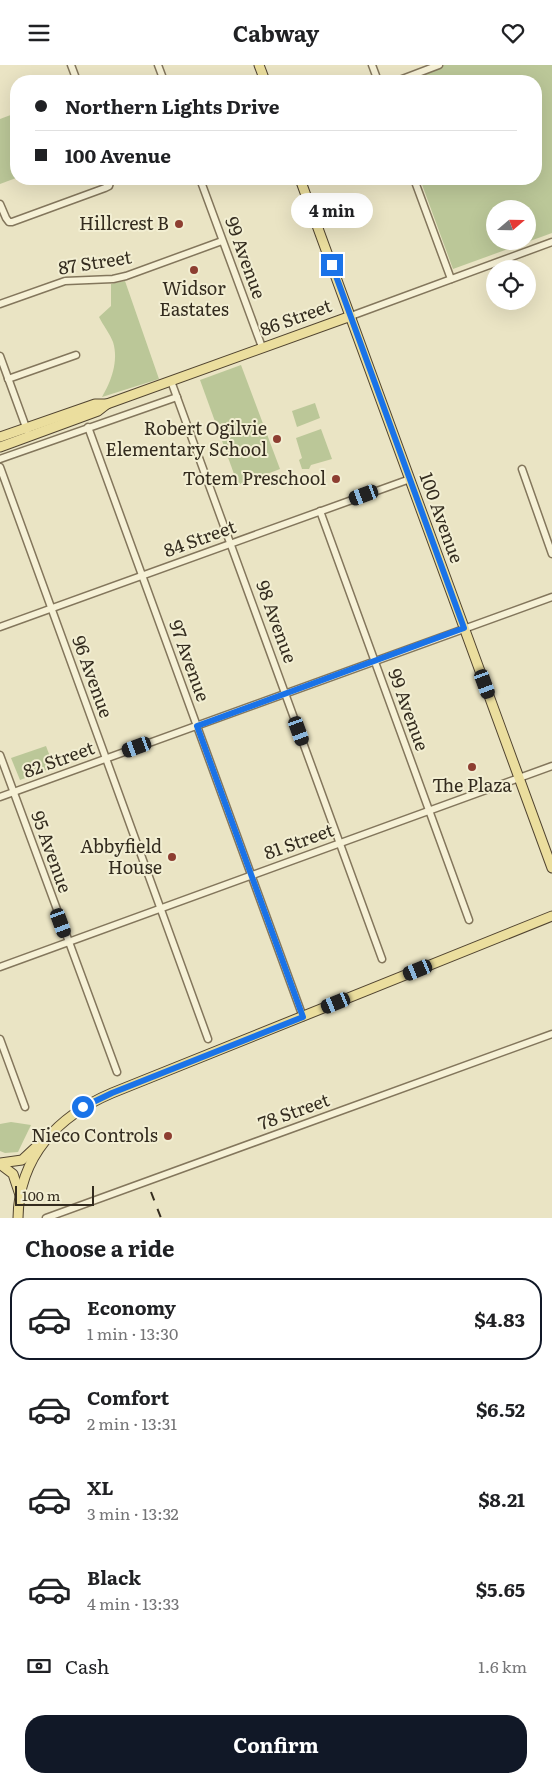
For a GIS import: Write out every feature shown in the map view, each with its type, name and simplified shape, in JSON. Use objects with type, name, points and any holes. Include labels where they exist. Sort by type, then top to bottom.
[{"type":"main road","name":"100 Avenue","points":[[302,185],[552,868]]},
{"type":"main road","name":"86 Street","points":[[0,447],[98,411],[107,404],[350,316]]},
{"type":"main road","name":"86 Street","points":[[0,437],[96,404],[107,404]]},
{"type":"main road","points":[[0,1164],[22,1161],[68,1117],[96,1100],[552,917]]},
{"type":"main road","points":[[18,1218],[20,1195],[26,1174],[34,1157],[50,1134]]},
{"type":"main road","points":[[0,1164],[26,1174]]},
{"type":"main road","points":[[0,1164],[13,1174],[20,1195]]},
{"type":"street","points":[[413,75],[439,65]]},
{"type":"street","points":[[0,204],[9,222],[105,188],[107,185]]},
{"type":"street","name":"99 Avenue","points":[[202,185],[262,347]]},
{"type":"street","points":[[416,185],[451,279]]},
{"type":"street","name":"87 Street","points":[[0,304],[65,281],[113,279],[126,276],[222,241]]},
{"type":"street","name":"86 Street","points":[[350,316],[552,242]]},
{"type":"street","points":[[8,379],[76,355]]},
{"type":"street","points":[[0,356],[29,437]]},
{"type":"street","name":"98 Avenue","points":[[171,381],[382,959]]},
{"type":"street","points":[[0,459],[177,397]]},
{"type":"street","name":"97 Avenue","points":[[88,427],[303,1017]]},
{"type":"street","name":"96 Avenue","points":[[0,467],[208,1039]]},
{"type":"street","points":[[522,469],[552,555]]},
{"type":"street","name":"84 Street","points":[[0,627],[410,479]]},
{"type":"street","name":"99 Avenue","points":[[320,511],[469,920]]},
{"type":"street","name":"82 Street","points":[[0,797],[552,597]]},
{"type":"street","name":"95 Avenue","points":[[0,755],[117,1072]]},
{"type":"street","name":"81 Street","points":[[0,967],[552,766]]},
{"type":"street","name":"78 Street","points":[[46,1218],[552,1034]]},
{"type":"street","points":[[0,1039],[25,1107]]},
{"type":"green space","points":[[444,65],[552,65],[552,233],[536,239],[536,200],[486,200],[486,250],[505,250],[453,269],[422,185],[542,185],[542,75],[416,75]]},
{"type":"green space","points":[[10,115],[10,180],[0,184],[0,119]]},
{"type":"green space","points":[[125,281],[159,379],[102,397],[115,364],[115,349],[99,317],[111,306],[111,284]]},
{"type":"green space","points":[[241,365],[280,469],[238,485],[200,380]]},
{"type":"green space","points":[[315,403],[320,418],[297,427],[292,411]]},
{"type":"green space","points":[[321,429],[332,459],[311,465],[309,469],[302,469],[299,460],[302,458],[296,438]]},
{"type":"green space","points":[[46,746],[54,767],[20,780],[11,758]]},
{"type":"green space","points":[[11,1122],[31,1125],[18,1152],[5,1153],[0,1151],[0,1124]]},
{"type":"railway","points":[[151,1192],[161,1218]]},
{"type":"place","name":"Hillcrest B","points":[[179,224]]},
{"type":"place","name":"Widsor Eastates","points":[[194,270]]},
{"type":"place","name":"Robert Ogilvie Elementary School","points":[[277,439]]},
{"type":"place","name":"Totem Preschool","points":[[336,479]]},
{"type":"place","name":"The Plaza","points":[[472,767]]},
{"type":"place","name":"Abbyfield House","points":[[172,857]]},
{"type":"place","name":"Nieco Controls","points":[[168,1136]]},
{"type":"route","points":[[83,1107],[112,1093],[303,1017],[197,726],[464,628],[332,265]]}]
